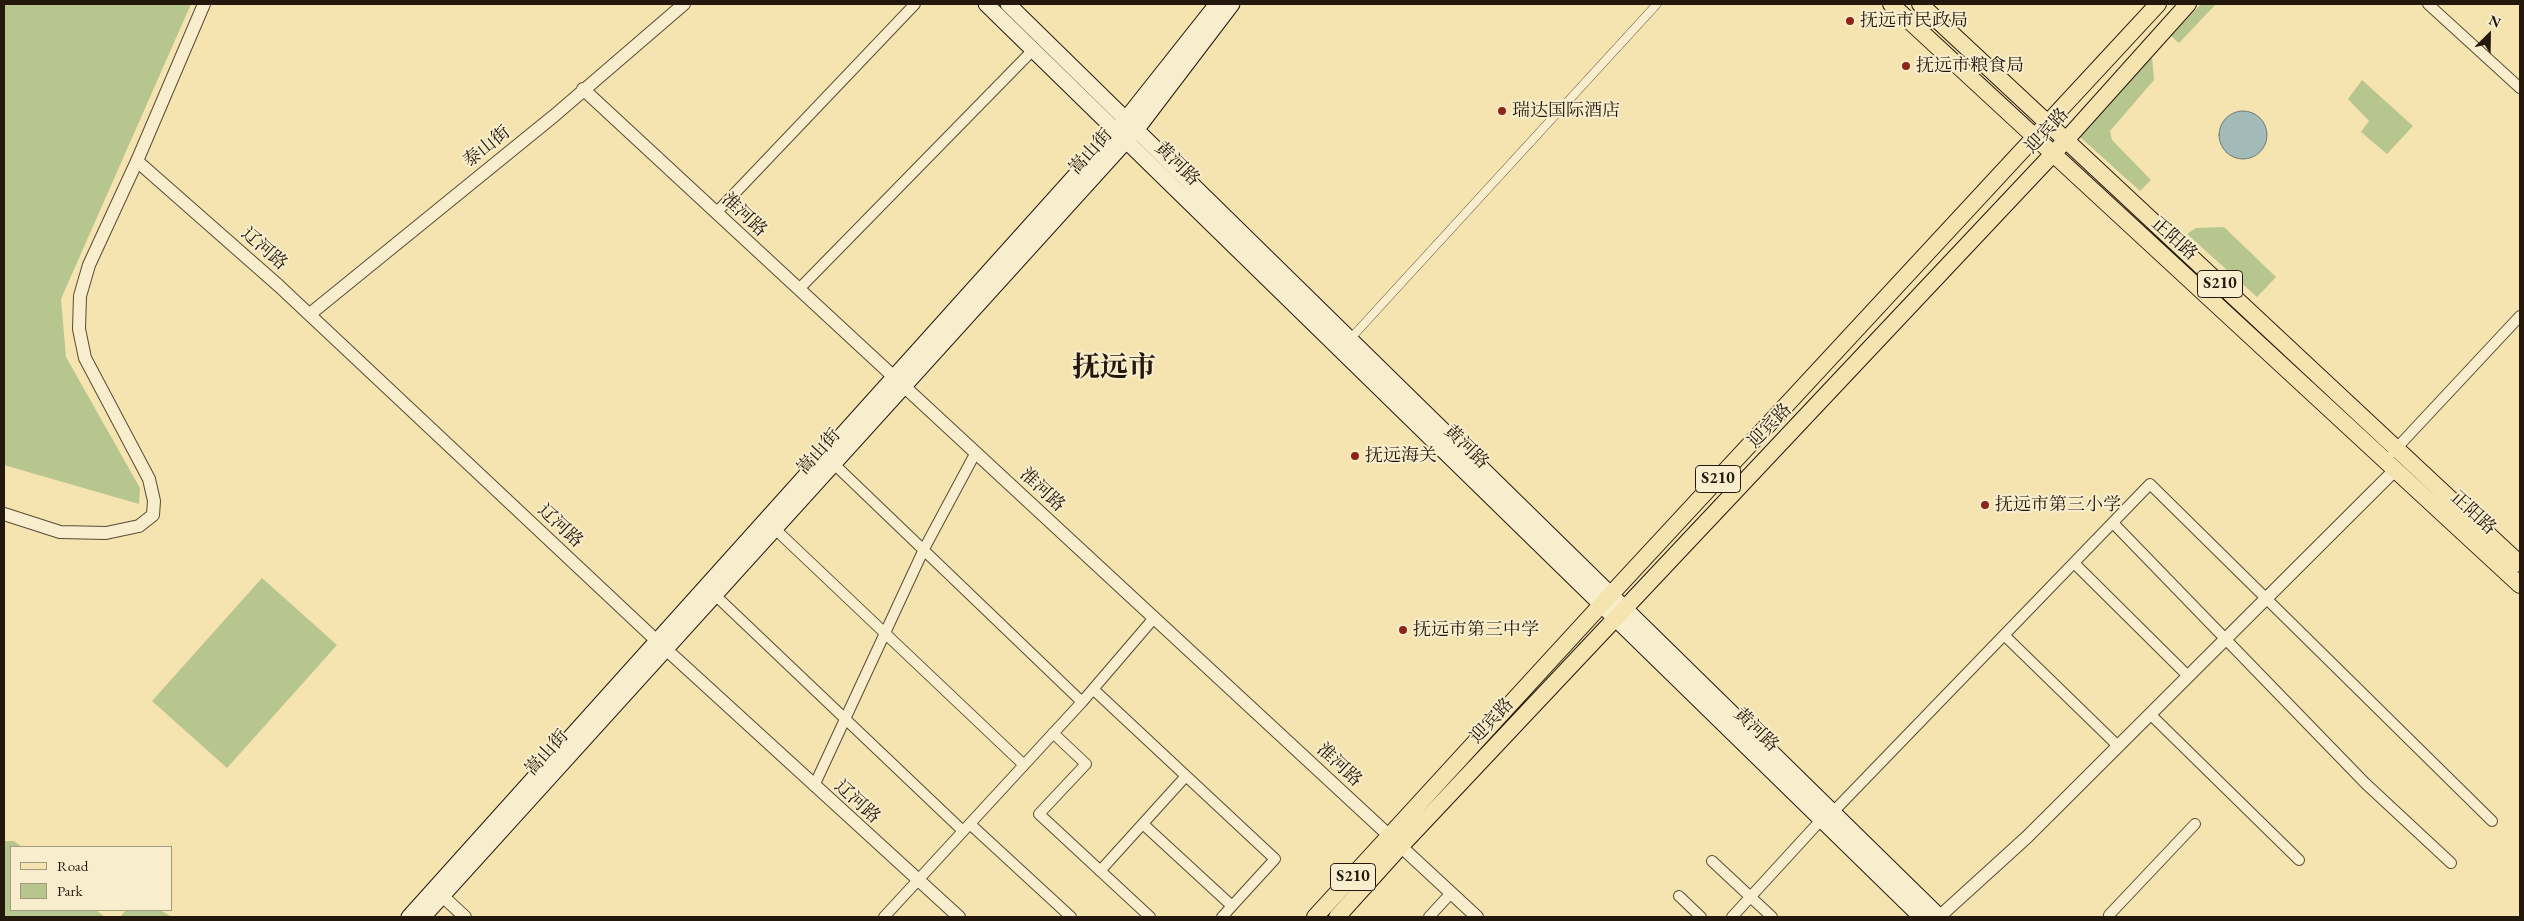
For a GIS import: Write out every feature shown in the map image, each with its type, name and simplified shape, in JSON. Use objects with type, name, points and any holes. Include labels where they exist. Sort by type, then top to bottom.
[{"type":"main road","name":"黄河路","points":[[986,4],[1121,136],[1606,599]]},
{"type":"main road","name":"黄河路","points":[[1008,4],[1351,338],[1620,614],[1827,816],[1940,917]]},
{"type":"main road","name":"嵩山街","points":[[1132,124],[1217,4]]},
{"type":"main road","name":"嵩山街","points":[[409,917],[438,892],[662,646],[1132,124],[1232,4]]},
{"type":"main road","name":"正阳路","points":[[1891,4],[2052,155],[2393,459],[2520,564]]},
{"type":"main road","name":"正阳路","points":[[1920,4],[2066,140],[2520,585]]},
{"type":"main road","name":"迎宾路","points":[[1337,917],[1395,842],[1606,599],[2158,4]]},
{"type":"main road","name":"迎宾路","points":[[1315,917],[1395,842],[1620,614],[2066,140],[2188,4]]},
{"type":"main road","name":"嵩山街","points":[[662,646],[715,595],[834,464],[899,383]]},
{"type":"main road","name":"黄河路","points":[[1827,816],[1921,917]]},
{"type":"main road","name":"嵩山街","points":[[423,917],[438,892]]},
{"type":"street","points":[[4,514],[60,532],[106,533],[139,526],[153,515],[154,501],[149,479],[85,358],[79,329],[80,296],[89,265],[137,161],[204,4]]},
{"type":"street","name":"泰山街","points":[[310,314],[555,115],[684,4]]},
{"type":"street","points":[[716,213],[915,4]]},
{"type":"street","points":[[1351,338],[1657,4]]},
{"type":"street","points":[[2428,4],[2520,88]]},
{"type":"street","points":[[799,290],[1033,50]]},
{"type":"street","name":"淮河路","points":[[583,89],[1477,917]]},
{"type":"street","name":"辽河路","points":[[137,161],[310,314],[662,646],[917,881],[959,917]]},
{"type":"street","points":[[1940,917],[2027,837],[2265,599],[2520,316]]},
{"type":"street","points":[[814,786],[924,549],[976,452]]},
{"type":"street","points":[[834,464],[1082,702]]},
{"type":"street","points":[[1732,917],[1827,816],[2150,484],[2492,821]]},
{"type":"street","points":[[2113,523],[2365,782],[2451,863]]},
{"type":"street","points":[[775,529],[885,631],[1024,765]]},
{"type":"street","points":[[2074,563],[2188,676]]},
{"type":"street","points":[[715,595],[844,718],[966,827],[1071,917]]},
{"type":"street","points":[[884,917],[1094,689],[1154,618]]},
{"type":"street","points":[[2004,635],[2118,746]]},
{"type":"street","points":[[1094,689],[1275,859],[1222,917]]},
{"type":"street","points":[[2150,714],[2299,860]]},
{"type":"street","points":[[1053,734],[1086,764],[1039,814],[1150,917]]},
{"type":"street","points":[[1100,871],[1186,776]]},
{"type":"street","points":[[1143,824],[1232,906]]},
{"type":"street","points":[[2108,915],[2195,824]]},
{"type":"street","points":[[1712,861],[1772,917]]},
{"type":"street","points":[[438,892],[465,917]]},
{"type":"street","points":[[1429,917],[1451,893]]},
{"type":"street","points":[[1679,896],[1701,917]]},
{"type":"green space","points":[[4,4],[191,4],[61,299],[66,357],[140,488],[139,504],[4,465]]},
{"type":"green space","points":[[2201,4],[2216,4],[2179,43],[2171,36]]},
{"type":"green space","points":[[2152,57],[2154,80],[2110,131],[2112,140],[2151,180],[2140,191],[2080,137]]},
{"type":"green space","points":[[2362,80],[2413,126],[2387,154],[2361,132],[2369,121],[2348,99]]},
{"type":"green space","points":[[2224,227],[2276,277],[2257,297],[2187,234],[2196,228]]},
{"type":"green space","points":[[262,578],[337,645],[227,768],[152,701]]},
{"type":"green space","points":[[4,841],[14,841],[21,846],[10,846],[10,911],[97,911],[105,917],[4,917]]},
{"type":"green space","points":[[125,911],[162,911],[172,917],[120,917]]},
{"type":"water","points":[[2243,111],[2252,113],[2260,118],[2265,126],[2267,135],[2265,144],[2260,152],[2252,157],[2243,159],[2234,157],[2226,152],[2221,144],[2219,135],[2221,126],[2226,118],[2234,113]]},
{"type":"place","name":"抚远市民政局","points":[[1850,21]]},
{"type":"place","name":"抚远市粮食局","points":[[1906,66]]},
{"type":"place","name":"瑞达国际酒店","points":[[1502,111]]},
{"type":"place","name":"抚远海关","points":[[1355,456]]},
{"type":"place","name":"抚远市第三小学","points":[[1985,505]]},
{"type":"place","name":"抚远市第三中学","points":[[1403,630]]},
{"type":"district","name":"抚远市","points":[[1114,368]]}]
